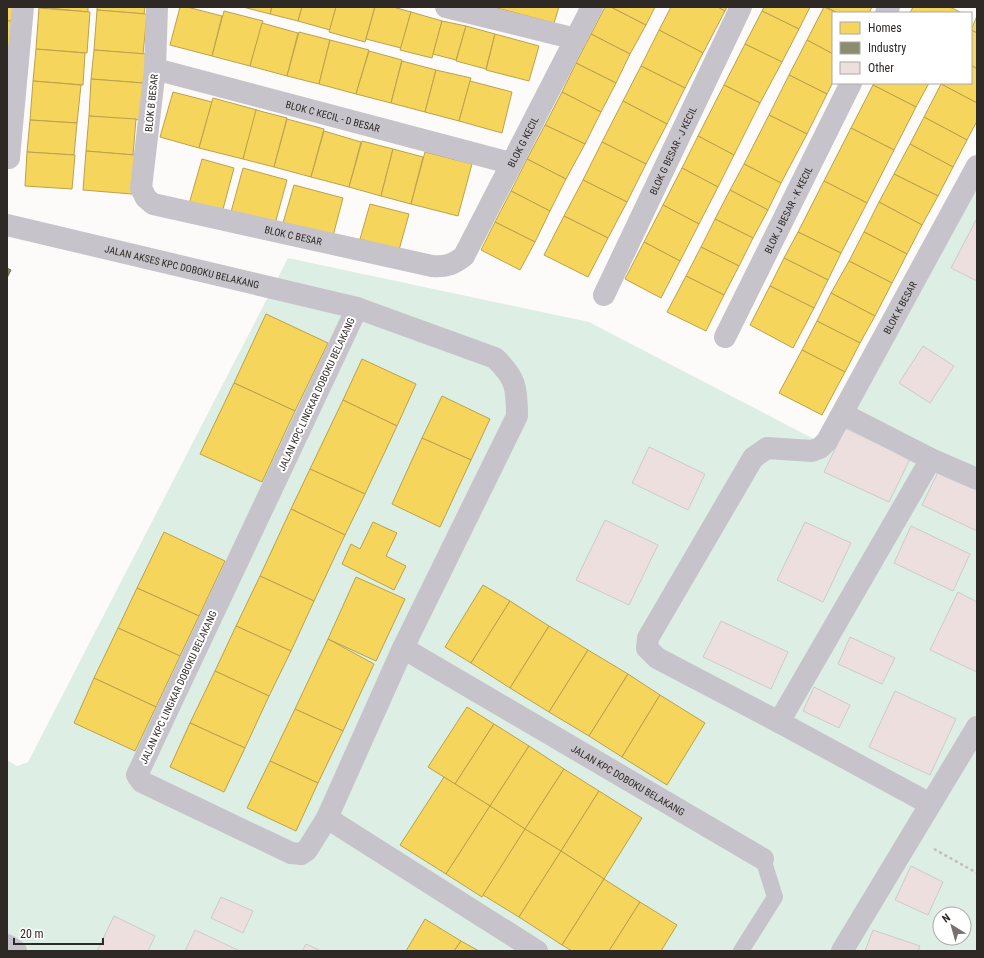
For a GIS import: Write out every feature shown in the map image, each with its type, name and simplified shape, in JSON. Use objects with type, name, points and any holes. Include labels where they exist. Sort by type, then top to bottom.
[{"type":"street","points":[[9,158],[23,7]]},
{"type":"street","name":"BLOK B BESAR","points":[[146,198],[141,188],[154,69],[157,7]]},
{"type":"street","points":[[446,7],[576,40]]},
{"type":"street","name":"BLOK G KECIL","points":[[444,267],[456,262],[464,256],[510,163],[592,7]]},
{"type":"street","name":"BLOK G BESAR - J KECIL","points":[[604,295],[741,7]]},
{"type":"street","name":"BLOK C KECIL - D BESAR","points":[[154,69],[510,163]]},
{"type":"street","name":"BLOK J BESAR - K KECIL","points":[[725,337],[851,84]]},
{"type":"street","name":"BLOK K BESAR","points":[[779,722],[657,658],[647,648],[648,638],[753,458],[767,448],[812,451],[820,448],[827,441],[977,166]]},
{"type":"street","name":"BLOK C BESAR","points":[[146,198],[153,204],[160,206],[432,266],[444,267]]},
{"type":"street","name":"JALAN AKSES KPC DOBOKU BELAKANG","points":[[7,225],[357,308]]},
{"type":"street","name":"JALAN KPC LINGKAR DOBOKU BELAKANG","points":[[357,308],[495,358],[508,370],[517,392],[517,416],[404,648],[327,818],[307,850],[301,854],[291,853],[142,782],[137,775],[357,308]]},
{"type":"street","points":[[842,414],[931,459],[977,479]]},
{"type":"street","points":[[930,804],[779,722],[931,459]]},
{"type":"street","name":"JALAN KPC DOBOKU BELAKANG","points":[[404,648],[762,859]]},
{"type":"street","points":[[842,951],[977,727]]},
{"type":"street","points":[[327,818],[537,951]]},
{"type":"street","points":[[7,946],[16,951]]},
{"type":"lane","name":"JALAN KPC DOBOKU BELAKANG","points":[[741,951],[775,897],[762,859]]},
{"type":"path","points":[[910,837],[977,873]]},
{"type":"green space","points":[[977,179],[977,951],[7,951],[7,760],[17,766],[28,762],[288,258],[589,322],[831,448]]},
{"type":"building: Homes","points":[[7,7],[15,7],[14,21],[7,21]]},
{"type":"building: Homes","points":[[39,7],[88,7],[88,12]]},
{"type":"building: Homes","points":[[97,7],[145,7],[144,14],[97,10]]},
{"type":"building: Homes","points":[[180,7],[187,7],[222,16],[212,56],[170,45]]},
{"type":"building: Homes","points":[[243,7],[272,7],[270,14]]},
{"type":"building: Homes","points":[[272,7],[302,7],[298,21],[270,14]]},
{"type":"building: Homes","points":[[302,7],[336,7],[330,30],[298,21]]},
{"type":"building: Homes","points":[[336,7],[375,7],[365,42],[329,32]]},
{"type":"building: Homes","points":[[375,7],[393,7],[411,12],[401,48],[366,39]]},
{"type":"building: Homes","points":[[493,7],[559,7],[554,23]]},
{"type":"building: Homes","points":[[605,7],[611,7],[646,25],[630,54],[591,34]]},
{"type":"building: Homes","points":[[611,7],[655,7],[646,25]]},
{"type":"building: Homes","points":[[671,7],[718,7],[725,11],[703,53],[659,30]]},
{"type":"building: Homes","points":[[718,7],[727,7],[725,11]]},
{"type":"building: Homes","points":[[764,7],[810,7],[799,29],[762,11]]},
{"type":"building: Homes","points":[[824,7],[836,12],[832,12],[832,53],[807,40]]},
{"type":"building: Homes","points":[[826,7],[872,7],[870,12],[836,12]]},
{"type":"building: Homes","points":[[913,7],[950,7],[960,12],[910,12]]},
{"type":"building: Homes","points":[[39,8],[90,12],[87,53],[36,49]]},
{"type":"building: Homes","points":[[97,10],[147,14],[143,54],[94,50]]},
{"type":"building: Homes","points":[[224,11],[263,21],[250,66],[212,56]]},
{"type":"building: Homes","points":[[762,11],[799,29],[782,62],[745,44]]},
{"type":"building: Homes","points":[[411,12],[442,21],[432,58],[400,50]]},
{"type":"building: Homes","points":[[977,16],[977,33],[972,30]]},
{"type":"building: Homes","points":[[7,21],[12,21],[10,53],[7,53]]},
{"type":"building: Homes","points":[[442,21],[466,26],[456,60],[433,54]]},
{"type":"building: Homes","points":[[262,23],[298,33],[287,76],[250,66]]},
{"type":"building: Homes","points":[[466,26],[495,34],[486,69],[456,61]]},
{"type":"building: Homes","points":[[659,30],[703,53],[685,88],[641,66]]},
{"type":"building: Homes","points":[[972,30],[977,33],[977,69],[972,66]]},
{"type":"building: Homes","points":[[299,32],[330,40],[319,84],[287,76]]},
{"type":"building: Homes","points":[[495,34],[539,46],[529,81],[486,70]]},
{"type":"building: Homes","points":[[591,34],[630,54],[616,83],[576,63]]},
{"type":"building: Homes","points":[[330,40],[369,50],[356,94],[319,84]]},
{"type":"building: Homes","points":[[807,40],[832,53],[832,84],[827,94],[789,75]]},
{"type":"building: Homes","points":[[745,44],[782,62],[760,103],[724,85]]},
{"type":"building: Homes","points":[[36,49],[85,53],[83,85],[33,81]]},
{"type":"building: Homes","points":[[94,50],[147,54],[144,83],[91,79]]},
{"type":"building: Homes","points":[[369,51],[402,60],[391,103],[356,94]]},
{"type":"building: Homes","points":[[402,61],[436,70],[425,112],[391,103]]},
{"type":"building: Homes","points":[[576,63],[616,83],[601,112],[562,92]]},
{"type":"building: Homes","points":[[641,66],[685,88],[667,124],[623,101]]},
{"type":"building: Homes","points":[[972,66],[977,69],[977,103],[941,84],[972,84]]},
{"type":"building: Homes","points":[[436,70],[471,78],[459,121],[425,112]]},
{"type":"building: Homes","points":[[789,75],[827,94],[807,134],[769,115]]},
{"type":"building: Homes","points":[[91,79],[143,83],[140,120],[89,116]]},
{"type":"building: Homes","points":[[33,81],[81,85],[77,123],[30,120]]},
{"type":"building: Homes","points":[[470,81],[512,92],[502,133],[459,121]]},
{"type":"building: Homes","points":[[874,84],[928,84],[916,107]]},
{"type":"building: Homes","points":[[941,84],[977,103],[977,121],[967,140],[924,117]]},
{"type":"building: Homes","points":[[724,85],[760,103],[734,155],[698,136]]},
{"type":"building: Homes","points":[[873,85],[916,107],[894,150],[851,128]]},
{"type":"building: Homes","points":[[173,92],[212,102],[199,148],[160,137]]},
{"type":"building: Homes","points":[[562,92],[601,112],[585,144],[545,125]]},
{"type":"building: Homes","points":[[213,98],[257,110],[243,159],[199,148]]},
{"type":"building: Homes","points":[[623,101],[667,124],[646,164],[602,142]]},
{"type":"building: Homes","points":[[256,110],[287,118],[274,167],[243,159]]},
{"type":"building: Homes","points":[[769,115],[807,134],[781,183],[744,164]]},
{"type":"building: Homes","points":[[89,116],[136,119],[133,155],[86,151]]},
{"type":"building: Homes","points":[[924,117],[967,140],[953,167],[910,144]]},
{"type":"building: Homes","points":[[287,119],[324,129],[311,177],[274,167]]},
{"type":"building: Homes","points":[[30,120],[77,123],[74,155],[27,152]]},
{"type":"building: Homes","points":[[545,125],[585,144],[566,179],[527,159]]},
{"type":"building: Homes","points":[[851,128],[894,150],[867,203],[824,181]]},
{"type":"building: Homes","points":[[324,131],[361,142],[349,187],[311,177]]},
{"type":"building: Homes","points":[[698,136],[734,155],[718,187],[682,168]]},
{"type":"building: Homes","points":[[362,141],[393,149],[381,196],[349,187]]},
{"type":"building: Homes","points":[[602,142],[646,164],[627,202],[583,180]]},
{"type":"building: Homes","points":[[910,144],[953,167],[938,196],[894,174]]},
{"type":"building: Homes","points":[[393,149],[423,157],[411,204],[381,196]]},
{"type":"building: Homes","points":[[86,151],[135,155],[132,194],[83,190]]},
{"type":"building: Homes","points":[[27,152],[75,155],[72,189],[25,186]]},
{"type":"building: Homes","points":[[425,152],[472,164],[458,216],[411,204]]},
{"type":"building: Homes","points":[[202,159],[234,168],[222,213],[189,204]]},
{"type":"building: Homes","points":[[527,159],[566,179],[550,211],[511,191]]},
{"type":"building: Homes","points":[[744,164],[781,183],[768,210],[730,190]]},
{"type":"building: Homes","points":[[243,168],[287,180],[275,224],[231,212]]},
{"type":"building: Homes","points":[[682,168],[718,187],[699,224],[663,205]]},
{"type":"building: Homes","points":[[894,174],[938,196],[922,225],[879,202]]},
{"type":"building: Homes","points":[[583,180],[627,202],[608,238],[564,216]]},
{"type":"building: Homes","points":[[824,181],[867,203],[841,253],[798,232]]},
{"type":"building: Homes","points":[[294,185],[343,198],[333,236],[283,223]]},
{"type":"building: Homes","points":[[730,190],[768,210],[753,238],[715,219]]},
{"type":"building: Homes","points":[[511,191],[550,211],[535,242],[495,222]]},
{"type":"building: Homes","points":[[879,202],[922,225],[907,254],[864,232]]},
{"type":"building: Homes","points":[[370,204],[409,214],[399,250],[360,239]]},
{"type":"building: Homes","points":[[663,205],[699,224],[680,261],[644,242]]},
{"type":"building: Homes","points":[[564,216],[608,238],[588,277],[544,255]]},
{"type":"building: Homes","points":[[715,219],[753,238],[739,266],[701,247]]},
{"type":"building: Homes","points":[[495,222],[535,242],[520,270],[481,250]]},
{"type":"building: Homes","points":[[798,232],[841,253],[828,280],[784,258]]},
{"type":"building: Homes","points":[[864,232],[907,254],[892,283],[849,261]]},
{"type":"building: Homes","points":[[644,242],[680,261],[661,298],[625,279]]},
{"type":"building: Homes","points":[[701,247],[739,266],[724,295],[686,276]]},
{"type":"building: Homes","points":[[784,258],[828,280],[814,308],[770,286]]},
{"type":"building: Homes","points":[[849,261],[892,283],[875,316],[831,293]]},
{"type":"building: Homes","points":[[686,276],[724,295],[706,331],[667,312]]},
{"type":"building: Homes","points":[[770,286],[814,308],[793,348],[750,325]]},
{"type":"building: Homes","points":[[831,293],[875,316],[860,343],[817,321]]},
{"type":"building: Homes","points":[[266,314],[328,343],[295,411],[234,383]]},
{"type":"building: Homes","points":[[817,321],[860,343],[845,372],[802,350]]},
{"type":"building: Homes","points":[[802,350],[845,372],[822,415],[779,393]]},
{"type":"building: Homes","points":[[362,359],[416,384],[397,426],[343,400]]},
{"type":"building: Homes","points":[[234,383],[295,411],[262,482],[200,454]]},
{"type":"building: Homes","points":[[442,396],[490,419],[471,460],[422,438]]},
{"type":"building: Homes","points":[[343,400],[397,426],[365,494],[310,469]]},
{"type":"building: Homes","points":[[422,438],[471,460],[440,527],[392,504]]},
{"type":"building: Homes","points":[[310,469],[365,494],[345,535],[291,509]]},
{"type":"building: Homes","points":[[291,509],[345,535],[314,601],[260,576]]},
{"type":"building: Homes","points":[[373,522],[397,533],[386,556],[406,566],[394,590],[342,564],[351,544],[360,549]]},
{"type":"building: Homes","points":[[164,532],[225,561],[199,616],[137,588]]},
{"type":"building: Homes","points":[[260,576],[314,601],[291,651],[236,626]]},
{"type":"building: Homes","points":[[356,577],[405,599],[376,661],[328,639]]},
{"type":"building: Homes","points":[[483,585],[510,601],[471,663],[445,647]]},
{"type":"building: Homes","points":[[137,588],[199,616],[180,656],[118,628]]},
{"type":"building: Homes","points":[[510,601],[549,626],[510,688],[471,663]]},
{"type":"building: Homes","points":[[236,626],[291,651],[269,696],[215,671]]},
{"type":"building: Homes","points":[[549,626],[588,650],[549,712],[510,688]]},
{"type":"building: Homes","points":[[118,628],[180,656],[156,707],[94,678]]},
{"type":"building: Homes","points":[[328,639],[374,664],[343,731],[295,709]]},
{"type":"building: Homes","points":[[588,650],[628,674],[589,736],[549,712]]},
{"type":"building: Homes","points":[[215,671],[269,696],[245,748],[190,723]]},
{"type":"building: Homes","points":[[628,674],[660,695],[622,757],[589,736]]},
{"type":"building: Homes","points":[[94,678],[156,707],[135,751],[74,723]]},
{"type":"building: Homes","points":[[660,695],[705,723],[667,785],[622,757]]},
{"type":"building: Homes","points":[[467,707],[494,724],[455,784],[428,767]]},
{"type":"building: Homes","points":[[295,709],[343,731],[318,783],[270,761]]},
{"type":"building: Homes","points":[[190,723],[245,748],[224,792],[170,767]]},
{"type":"building: Homes","points":[[494,724],[529,746],[490,806],[455,784]]},
{"type":"building: Homes","points":[[529,746],[564,769],[525,829],[490,806]]},
{"type":"building: Homes","points":[[270,761],[318,783],[296,831],[247,808]]},
{"type":"building: Homes","points":[[564,769],[599,791],[561,851],[525,829]]},
{"type":"building: Homes","points":[[444,777],[490,806],[446,874],[400,845]]},
{"type":"building: Homes","points":[[599,791],[642,818],[604,879],[561,851]]},
{"type":"building: Homes","points":[[490,806],[525,829],[482,897],[446,874]]},
{"type":"building: Homes","points":[[525,829],[561,851],[519,917],[483,895]]},
{"type":"building: Homes","points":[[561,851],[604,879],[562,945],[519,917]]},
{"type":"building: Homes","points":[[604,879],[640,902],[609,951],[572,951],[562,945]]},
{"type":"building: Homes","points":[[640,902],[677,925],[661,951],[609,951]]},
{"type":"building: Homes","points":[[425,919],[461,941],[454,951],[406,951]]},
{"type":"building: Homes","points":[[461,941],[479,951],[454,951]]},
{"type":"building: Industry","points":[[7,268],[11,270],[7,278]]},
{"type":"building: Other","points":[[977,220],[977,281],[951,268]]},
{"type":"building: Other","points":[[923,346],[954,366],[930,403],[899,383]]},
{"type":"building: Other","points":[[845,428],[910,459],[889,502],[824,472]]},
{"type":"building: Other","points":[[649,447],[705,474],[688,510],[632,483]]},
{"type":"building: Other","points":[[939,470],[977,487],[977,531],[922,505]]},
{"type":"building: Other","points":[[605,520],[658,545],[629,605],[576,580]]},
{"type":"building: Other","points":[[805,522],[851,543],[823,602],[777,580]]},
{"type":"building: Other","points":[[911,526],[970,554],[953,591],[894,563]]},
{"type":"building: Other","points":[[958,592],[977,602],[977,672],[930,650]]},
{"type":"building: Other","points":[[721,621],[788,652],[771,689],[703,657]]},
{"type":"building: Other","points":[[850,637],[895,658],[882,684],[838,664]]},
{"type":"building: Other","points":[[814,687],[850,705],[839,728],[803,711]]},
{"type":"building: Other","points":[[895,691],[956,719],[930,775],[869,747]]},
{"type":"building: Other","points":[[911,866],[943,882],[928,915],[895,900]]},
{"type":"building: Other","points":[[221,897],[253,911],[243,933],[211,918]]},
{"type":"building: Other","points":[[114,916],[155,936],[148,951],[97,951]]},
{"type":"building: Other","points":[[195,930],[240,951],[185,951]]},
{"type":"building: Other","points":[[873,930],[920,946],[918,951],[865,951]]},
{"type":"building: Other","points":[[306,944],[321,951],[302,951]]}]
